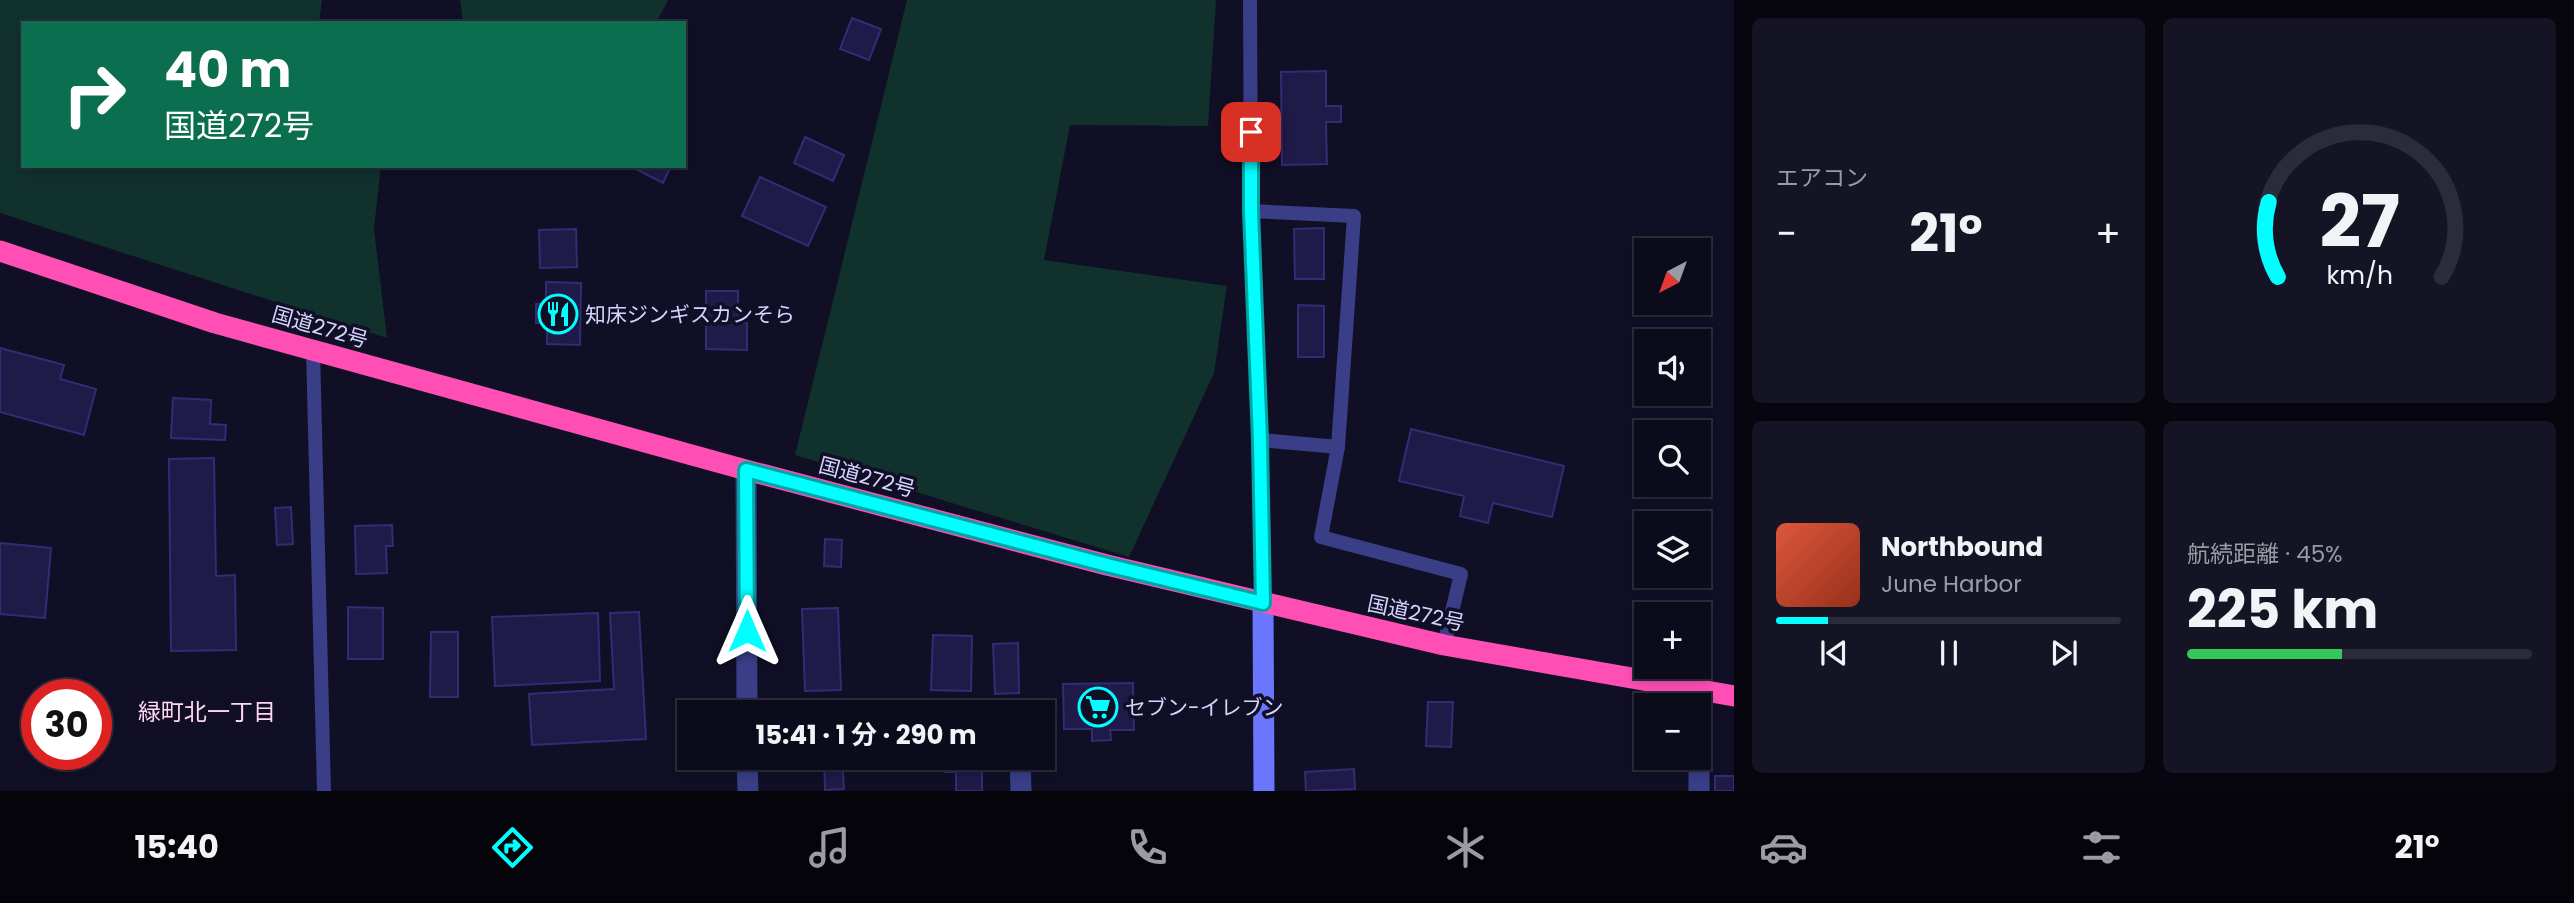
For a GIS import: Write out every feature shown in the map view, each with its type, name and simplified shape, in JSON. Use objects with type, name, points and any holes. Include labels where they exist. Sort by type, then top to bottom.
[{"type":"highway","name":"国道272号","points":[[0,251],[215,323],[746,470],[1263,603],[1444,645],[1674,693]]},
{"type":"highway","name":"国道272号","points":[[1711,697],[1734,696]]},
{"type":"street","points":[[746,470],[747,700]]},
{"type":"street","points":[[1263,603],[1264,791]]},
{"type":"street","points":[[747,770],[748,791]]},
{"type":"street","points":[[1020,770],[1021,791]]},
{"type":"street","points":[[1699,770],[1699,791]]},
{"type":"lane","points":[[1250,0],[1251,211],[1263,603]]},
{"type":"lane","points":[[1251,211],[1354,216],[1338,447],[1321,537],[1461,573],[1444,645]]},
{"type":"lane","points":[[313,350],[324,791]]},
{"type":"lane","points":[[1260,440],[1338,447]]},
{"type":"green space","points":[[0,0],[322,0],[319,21],[21,21],[21,168],[381,168],[374,229],[387,338],[0,213]]},
{"type":"green space","points":[[460,0],[668,0],[657,21],[463,21]]},
{"type":"green space","points":[[907,0],[1216,0],[1208,126],[1070,125],[1044,260],[1227,286],[1214,373],[1129,557],[795,455]]},
{"type":"building","points":[[852,18],[881,29],[869,60],[840,49]]},
{"type":"building","points":[[1326,71],[1326,106],[1341,106],[1341,122],[1326,122],[1327,164],[1282,165],[1281,72]]},
{"type":"building","points":[[805,137],[844,155],[833,181],[794,163]]},
{"type":"building","points":[[634,168],[670,168],[663,183]]},
{"type":"building","points":[[760,177],[826,207],[808,246],[742,216]]},
{"type":"building","points":[[1324,228],[1324,279],[1295,279],[1294,229]]},
{"type":"building","points":[[576,229],[577,267],[540,268],[539,230]]},
{"type":"building","name":"知床ジンギスカンそら","points":[[546,282],[581,283],[580,345],[547,344],[547,323],[536,323],[536,304],[546,304]]},
{"type":"building","points":[[706,291],[738,291],[738,323],[747,323],[747,350],[706,349]]},
{"type":"building","points":[[1298,305],[1324,306],[1324,357],[1298,357]]},
{"type":"building","points":[[0,348],[64,365],[60,379],[96,389],[84,435],[0,412]]},
{"type":"building","points":[[173,398],[211,400],[210,424],[226,425],[225,440],[171,438]]},
{"type":"building","points":[[1411,429],[1564,466],[1552,517],[1493,503],[1488,523],[1460,516],[1464,496],[1399,481]]},
{"type":"building","points":[[214,458],[216,576],[235,575],[236,650],[171,651],[169,459]]},
{"type":"building","points":[[291,507],[293,544],[277,545],[275,508]]},
{"type":"building","points":[[392,525],[393,546],[386,546],[387,573],[356,574],[355,526]]},
{"type":"building","points":[[825,539],[842,540],[841,567],[824,566]]},
{"type":"building","points":[[0,543],[51,548],[45,618],[0,614]]},
{"type":"building","points":[[348,607],[383,608],[383,659],[348,659]]},
{"type":"building","points":[[838,608],[841,690],[805,691],[802,609]]},
{"type":"building","points":[[639,612],[646,739],[532,745],[529,694],[614,689],[610,613]]},
{"type":"building","points":[[598,613],[600,681],[495,686],[492,617]]},
{"type":"building","points":[[431,632],[458,632],[458,697],[430,697]]},
{"type":"building","points":[[933,635],[972,636],[971,691],[931,690]]},
{"type":"building","points":[[1018,643],[1019,693],[995,694],[993,644]]},
{"type":"building","name":"セブン-イレブン","points":[[1133,683],[1134,730],[1110,730],[1111,740],[1092,741],[1092,729],[1064,729],[1063,684]]},
{"type":"building","points":[[1428,702],[1453,702],[1451,747],[1426,746]]},
{"type":"building","points":[[1354,769],[1355,789],[1306,791],[1305,772]]},
{"type":"building","points":[[824,770],[843,770],[844,789],[825,790]]},
{"type":"building","points":[[982,770],[982,791],[956,791],[956,772],[945,772]]},
{"type":"building","points":[[1715,776],[1734,776],[1734,791],[1715,791]]},
{"type":"place","name":"知床ジンギスカンそら","points":[[558,314]]},
{"type":"place","name":"セブン-イレブン","points":[[1098,707]]},
{"type":"district","name":"緑町北一丁目","points":[[207,712]]},
{"type":"route","points":[[747,631],[746,470],[1263,603],[1251,132]]}]
